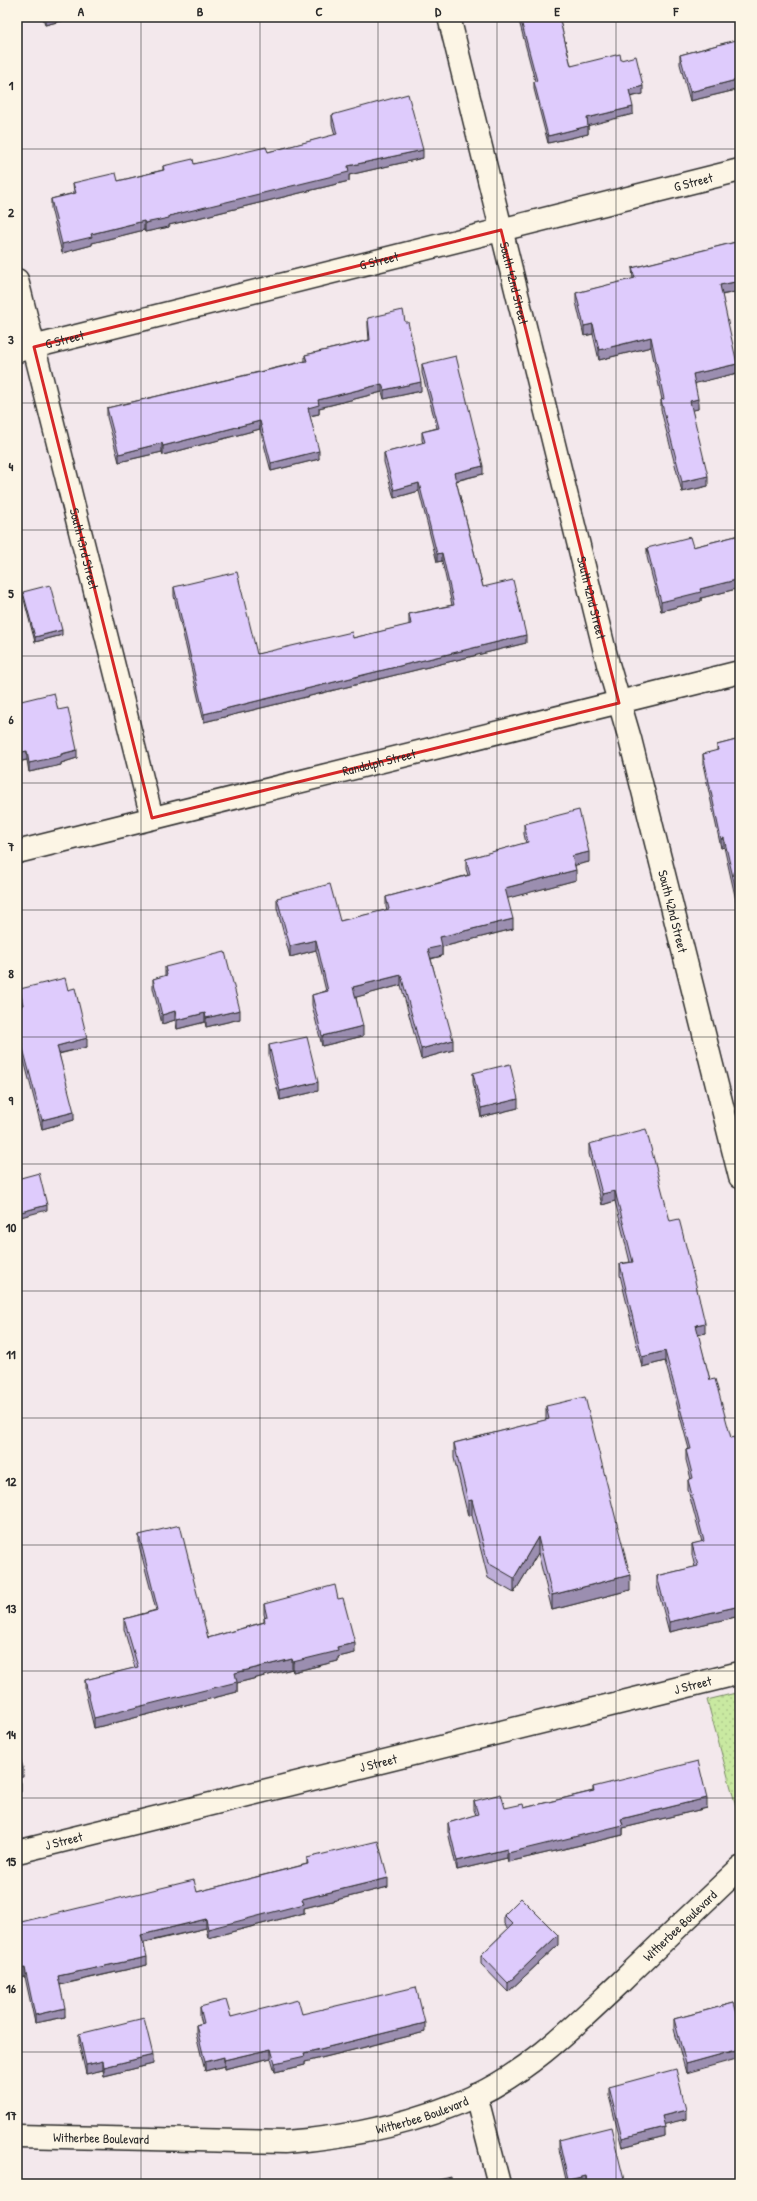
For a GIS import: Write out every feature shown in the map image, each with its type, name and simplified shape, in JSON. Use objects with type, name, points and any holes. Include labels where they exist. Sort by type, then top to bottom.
[{"type":"street","name":"South 42nd Street","points":[[449,17],[619,702],[632,747],[740,1177]]},
{"type":"street","name":"G Street","points":[[25,349],[740,170]]},
{"type":"street","name":"South 43rd Street","points":[[17,280],[25,349],[152,818]]},
{"type":"street","name":"Randolph Street","points":[[17,852],[740,672]]},
{"type":"street","name":"J Street","points":[[17,1852],[740,1673]]},
{"type":"street","name":"Witherbee Boulevard","points":[[17,2136],[285,2142],[322,2139],[387,2128],[440,2110],[476,2095],[519,2069],[566,2034],[740,1868]]},
{"type":"street","points":[[476,2095],[499,2184]]},
{"type":"highlighted area","points":[[501,230],[619,703],[152,818],[34,347]]},
{"type":"green space","points":[[740,1692],[740,1821],[707,1700]]},
{"type":"building","points":[[520,17],[559,17],[571,66],[620,54],[621,60],[636,56],[643,86],[629,90],[633,107],[587,118],[588,126],[548,136],[534,82],[537,81]]},
{"type":"building","points":[[740,39],[740,79],[690,92],[680,55]]},
{"type":"building","points":[[408,94],[423,150],[348,166],[349,172],[169,216],[169,218],[145,223],[144,221],[91,234],[92,237],[62,244],[51,199],[76,193],[73,183],[116,173],[118,181],[164,170],[163,166],[193,159],[194,164],[266,147],[268,152],[337,134],[332,115]]},
{"type":"building","points":[[740,241],[740,281],[720,285],[737,364],[693,374],[698,399],[690,401],[708,476],[682,482],[661,400],[664,399],[651,337],[599,350],[593,324],[584,326],[576,293],[635,278],[632,268]]},
{"type":"building","points":[[403,310],[405,322],[408,322],[421,382],[384,390],[382,384],[318,400],[319,405],[308,408],[319,451],[271,463],[260,421],[163,446],[162,443],[119,454],[107,408],[307,361],[305,355],[370,340],[368,318]]},
{"type":"building","points":[[456,356],[483,466],[454,473],[483,587],[513,580],[526,635],[204,714],[174,587],[237,572],[257,654],[352,632],[353,638],[411,624],[409,614],[454,605],[442,553],[437,554],[419,483],[394,490],[384,453],[425,442],[422,432],[439,428],[422,364]]},
{"type":"building","points":[[740,535],[740,579],[700,589],[701,592],[661,602],[647,548],[690,537],[693,547]]},
{"type":"building","points":[[50,585],[62,630],[35,637],[23,592]]},
{"type":"building","points":[[54,693],[58,710],[68,708],[77,750],[61,754],[61,756],[29,763],[27,751],[17,753],[17,702]]},
{"type":"building","points":[[740,739],[740,908],[724,838],[721,839],[703,754],[718,750],[717,745]]},
{"type":"building","points":[[579,810],[589,852],[572,856],[576,870],[505,888],[513,919],[440,937],[442,946],[428,949],[453,1040],[421,1049],[401,975],[353,987],[363,1026],[322,1036],[312,995],[328,991],[316,940],[290,946],[277,898],[330,884],[340,921],[389,909],[386,897],[470,875],[466,859],[528,842],[524,824]]},
{"type":"building","points":[[225,952],[240,1010],[206,1018],[205,1013],[177,1020],[175,1011],[162,1015],[153,979],[167,975],[165,967]]},
{"type":"building","points":[[65,978],[68,990],[75,988],[87,1038],[57,1046],[74,1112],[42,1120],[20,1037],[17,1039],[17,1006],[23,1005],[20,989]]},
{"type":"building","points":[[307,1037],[318,1082],[280,1091],[269,1045]]},
{"type":"building","points":[[510,1064],[518,1099],[481,1108],[473,1073]]},
{"type":"building","points":[[646,1129],[670,1221],[679,1219],[695,1281],[705,1323],[696,1325],[710,1380],[715,1379],[731,1438],[735,1437],[740,1458],[740,1606],[669,1622],[657,1576],[698,1566],[692,1544],[704,1541],[688,1480],[693,1478],[686,1450],[691,1449],[665,1351],[642,1357],[620,1264],[633,1262],[615,1191],[602,1194],[589,1144]]},
{"type":"building","points":[[39,1173],[47,1205],[17,1213],[17,1179]]},
{"type":"building","points":[[585,1397],[630,1575],[552,1595],[538,1537],[514,1578],[488,1563],[472,1500],[468,1501],[454,1443],[549,1419],[546,1406]]},
{"type":"building","points":[[180,1525],[208,1638],[265,1622],[264,1618],[267,1617],[264,1604],[335,1585],[338,1599],[343,1598],[355,1643],[337,1647],[338,1651],[293,1662],[292,1659],[235,1673],[237,1682],[94,1718],[85,1680],[138,1667],[124,1619],[158,1610],[139,1535]]},
{"type":"building","points":[[17,1746],[23,1768],[17,1769]]},
{"type":"building","points":[[698,1761],[707,1798],[621,1819],[623,1825],[508,1853],[507,1849],[457,1861],[448,1823],[478,1814],[474,1801],[501,1794],[505,1808],[523,1804],[524,1808],[594,1791],[593,1787]]},
{"type":"building","points":[[17,1769],[21,1783],[17,1784]]},
{"type":"building","points":[[378,1841],[388,1878],[302,1899],[304,1904],[208,1929],[206,1919],[141,1935],[147,1957],[58,1976],[65,2008],[35,2015],[25,1968],[19,1969],[17,1959],[17,1923],[194,1880],[197,1892],[308,1864],[307,1858]]},
{"type":"building","points":[[521,1898],[558,1935],[508,1983],[481,1955],[513,1924],[504,1915]]},
{"type":"building","points":[[416,1987],[425,2023],[304,2053],[305,2056],[275,2063],[271,2049],[224,2060],[224,2057],[205,2062],[196,2025],[204,2023],[200,2007],[226,2000],[231,2017],[298,2000],[302,2014]]},
{"type":"building","points":[[734,2003],[740,2024],[740,2049],[686,2064],[674,2019]]},
{"type":"building","points":[[144,2018],[153,2055],[104,2067],[103,2061],[86,2065],[79,2034]]},
{"type":"building","points":[[676,2069],[686,2110],[662,2116],[665,2127],[622,2138],[609,2087]]},
{"type":"building","points":[[611,2127],[625,2184],[588,2184],[586,2176],[568,2180],[559,2140]]},
{"type":"building","points":[[451,2177],[452,2184],[423,2184]]}]
